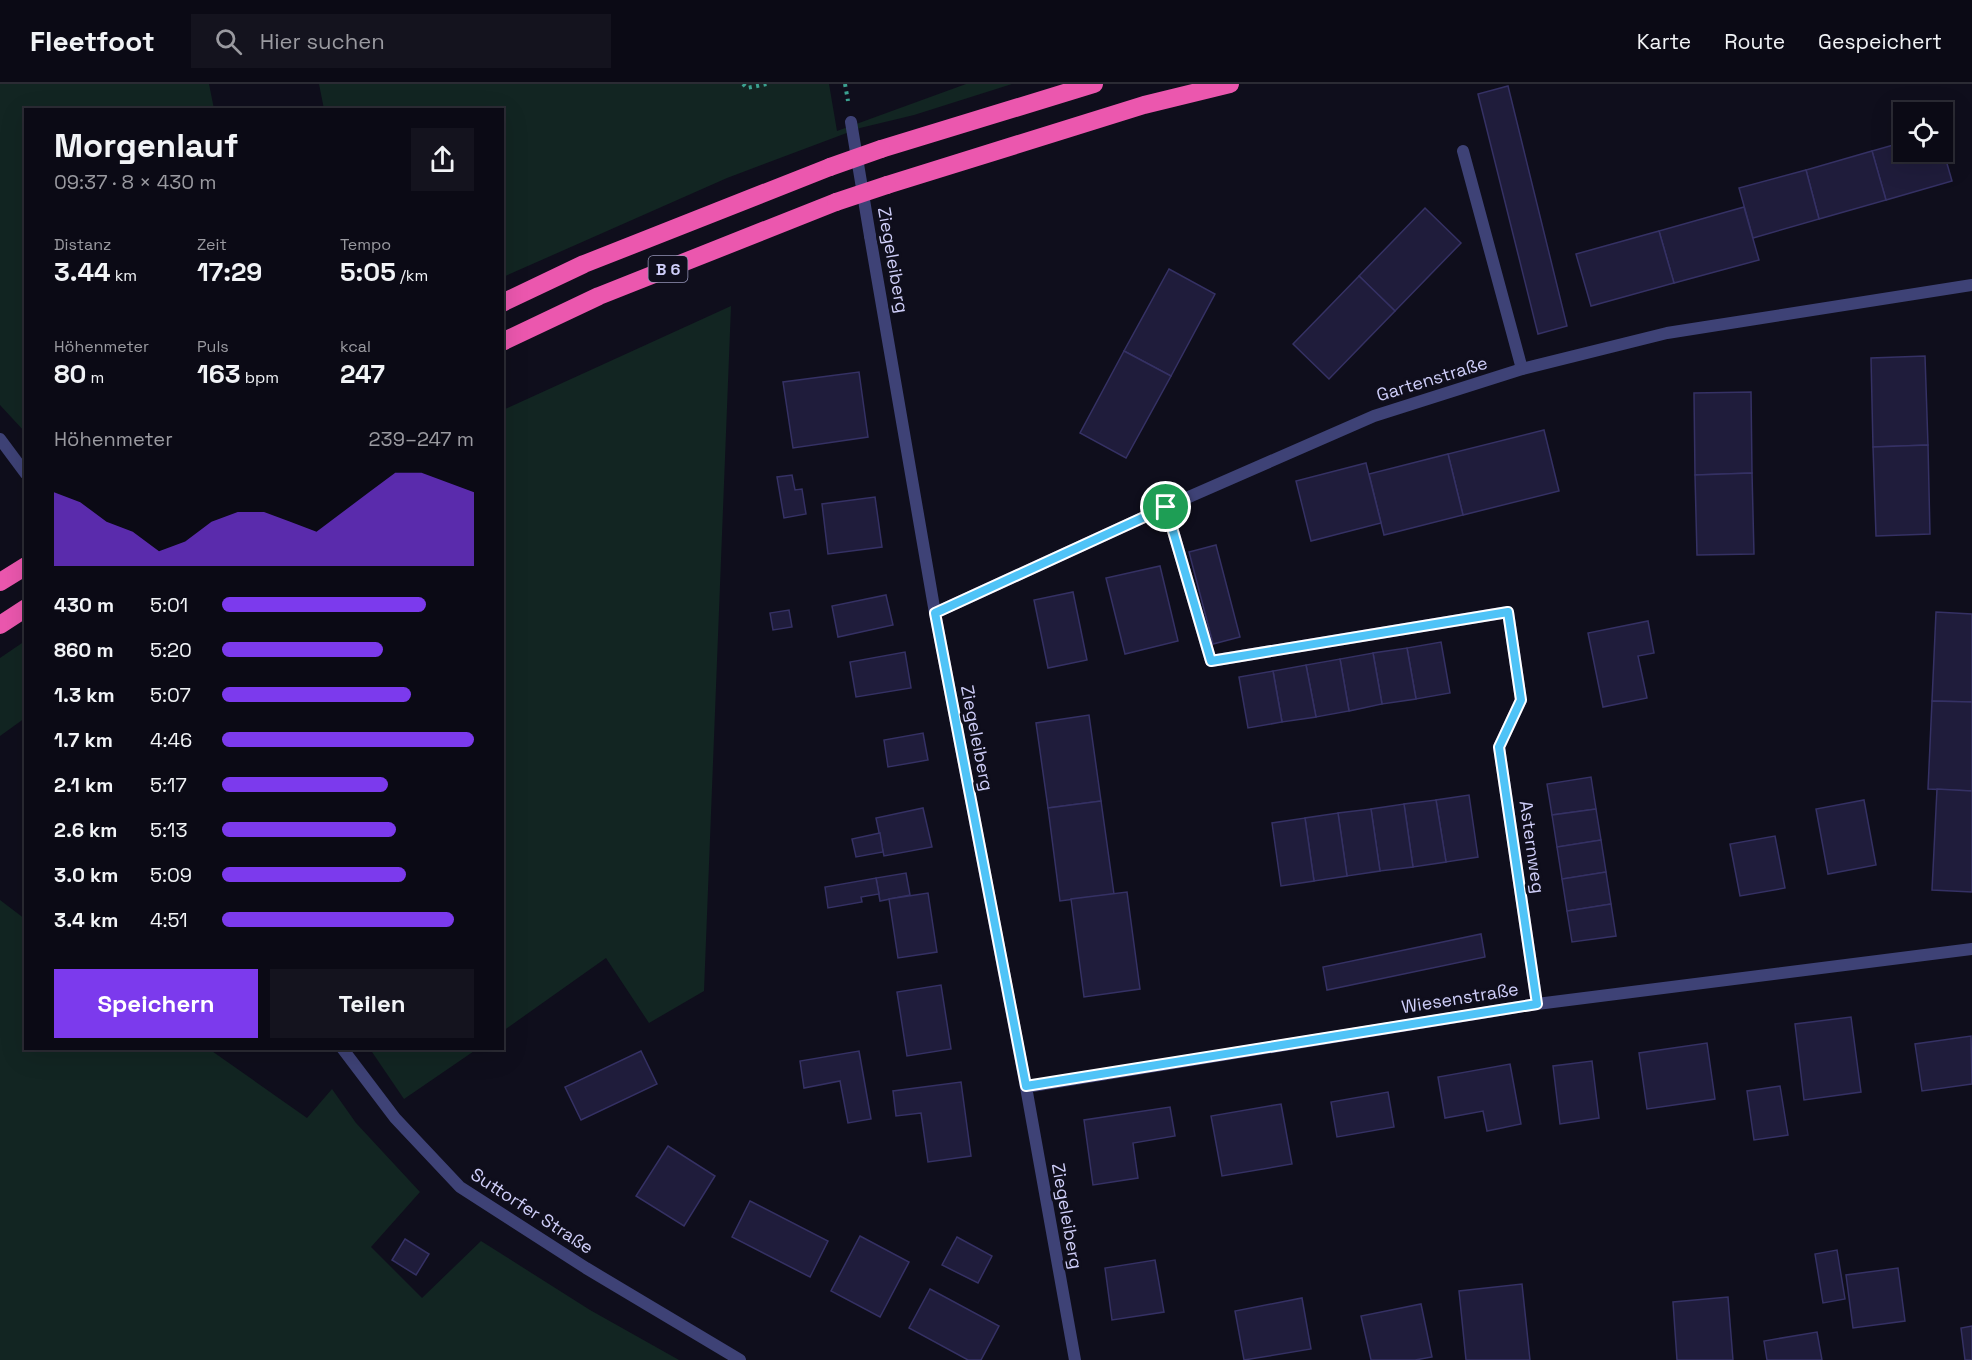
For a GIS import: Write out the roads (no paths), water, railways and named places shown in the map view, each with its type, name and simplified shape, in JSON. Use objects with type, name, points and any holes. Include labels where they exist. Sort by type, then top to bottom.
[{"type":"highway","name":"B 6","points":[[504,302],[584,264],[830,167],[881,149],[1094,84]]},
{"type":"highway","name":"B 6","points":[[504,341],[599,296],[836,202],[1144,105],[1230,84]]},
{"type":"highway","points":[[0,582],[24,567]]},
{"type":"street","name":"Ziegeleiberg","points":[[851,122],[935,613],[1026,1086],[1075,1360]]},
{"type":"street","points":[[1463,151],[1522,369]]},
{"type":"street","name":"Gartenstraße","points":[[935,613],[1166,507],[1374,416],[1522,369],[1667,333],[1972,285]]},
{"type":"street","points":[[0,439],[24,471]]},
{"type":"street","name":"Asternweg","points":[[1166,507],[1211,661],[1508,612],[1521,700],[1499,747],[1537,1004]]},
{"type":"street","name":"Wiesenstraße","points":[[1026,1086],[1537,1004],[1972,949]]},
{"type":"street","name":"Suttorfer Straße","points":[[344,1050],[395,1118],[460,1187],[586,1268],[740,1360]]}]
